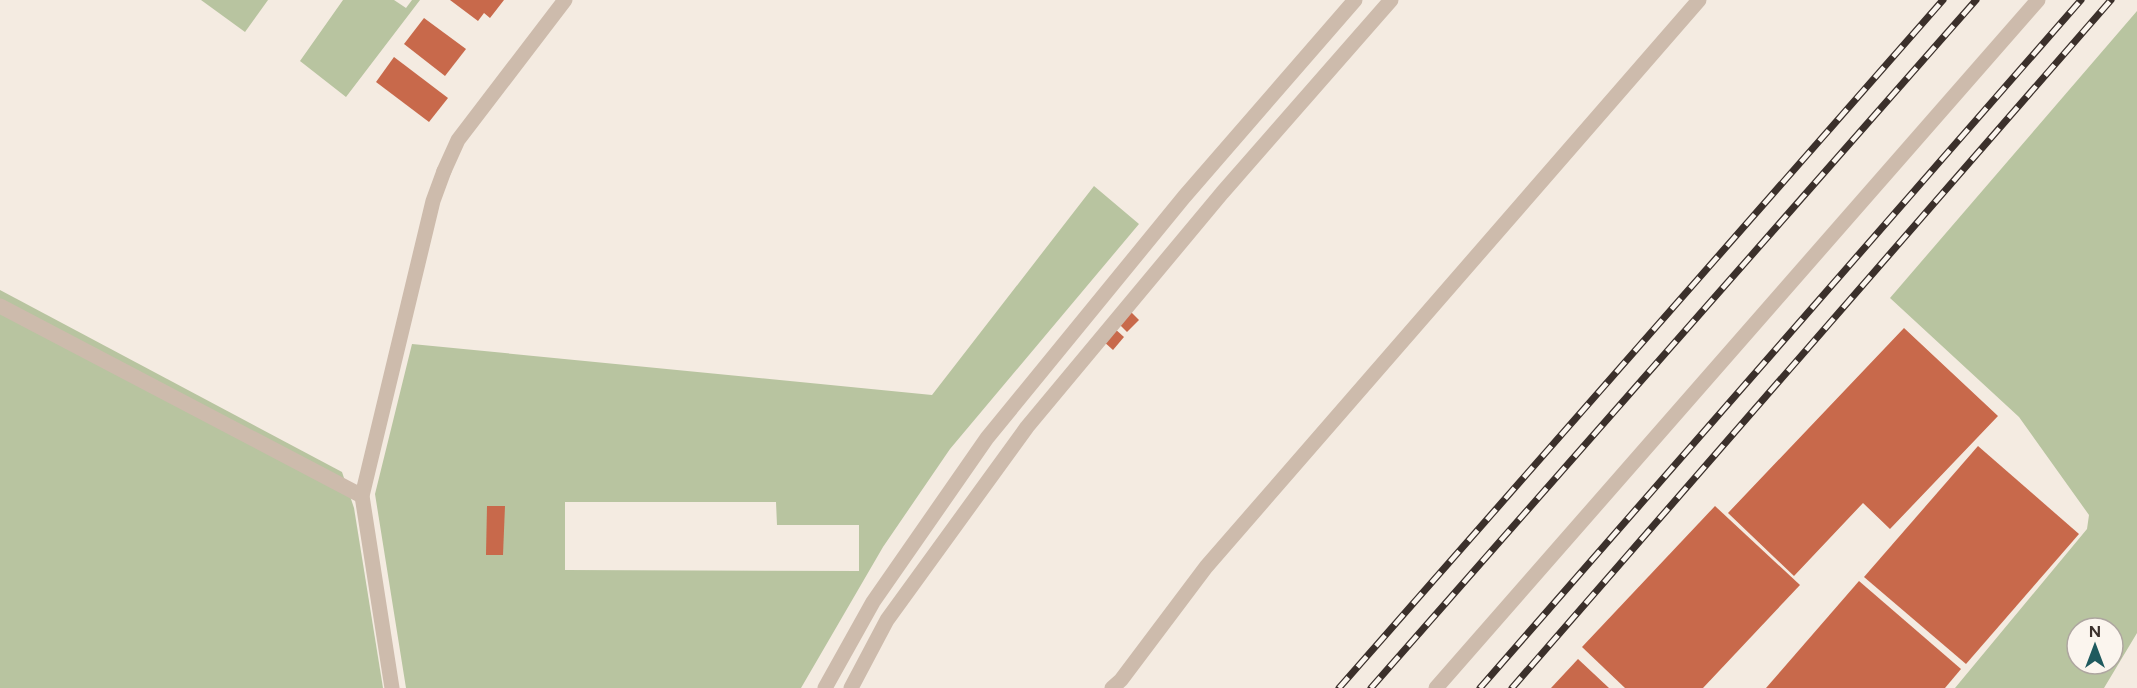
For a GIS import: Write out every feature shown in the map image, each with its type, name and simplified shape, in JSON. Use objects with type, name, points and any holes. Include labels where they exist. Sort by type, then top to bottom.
[{"type":"street","points":[[392,688],[362,496],[430,212],[444,171],[458,140],[565,0]]},
{"type":"street","points":[[825,688],[873,602],[987,438],[1184,197],[1355,0]]},
{"type":"street","points":[[851,688],[887,620],[1027,427],[1222,193],[1391,0]]},
{"type":"street","points":[[1112,688],[1121,680],[1206,567],[1699,0]]},
{"type":"street","points":[[1436,688],[2038,0]]},
{"type":"street","points":[[0,306],[362,496]]},
{"type":"green space","points":[[201,0],[268,0],[245,32]]},
{"type":"green space","points":[[343,0],[394,0],[406,8],[412,0],[420,0],[346,97],[300,61]]},
{"type":"green space","points":[[2137,11],[2137,633],[2125,653],[2125,616],[2065,616],[2065,676],[2111,676],[2104,688],[1955,688],[2087,529],[2089,515],[2019,417],[1890,298]]},
{"type":"green space","points":[[1094,186],[1139,224],[950,449],[883,547],[801,688],[406,688],[375,494],[412,344],[932,395]],"holes":[[[565,502],[776,502],[777,525],[859,525],[859,571],[565,570]]]},
{"type":"green space","points":[[0,290],[342,472],[354,508],[383,688],[0,688]]},
{"type":"building","points":[[450,0],[504,0],[490,18],[484,13],[478,21]]},
{"type":"building","points":[[424,18],[466,49],[445,76],[404,44]]},
{"type":"building","points":[[394,57],[448,98],[429,122],[376,82]]},
{"type":"building","points":[[1130,311],[1139,320],[1127,332],[1118,323]]},
{"type":"building","points":[[1114,328],[1124,337],[1113,350],[1102,340]]},
{"type":"building","points":[[1904,328],[1998,416],[1890,529],[1863,503],[1794,576],[1728,513]]},
{"type":"building","points":[[1978,446],[2079,534],[1966,664],[1864,577]]},
{"type":"building","points":[[487,506],[505,506],[503,555],[486,555]]},
{"type":"building","points":[[1715,506],[1800,585],[1703,688],[1625,688],[1582,647]]},
{"type":"building","points":[[1859,581],[1961,669],[1945,688],[1766,688]]},
{"type":"building","points":[[1578,659],[1609,688],[1551,688]]},
{"type":"railway","points":[[1339,688],[1943,0]]},
{"type":"railway","points":[[1371,688],[1976,0]]},
{"type":"railway","points":[[1480,688],[2081,0]]},
{"type":"railway","points":[[1512,688],[2111,0]]}]
